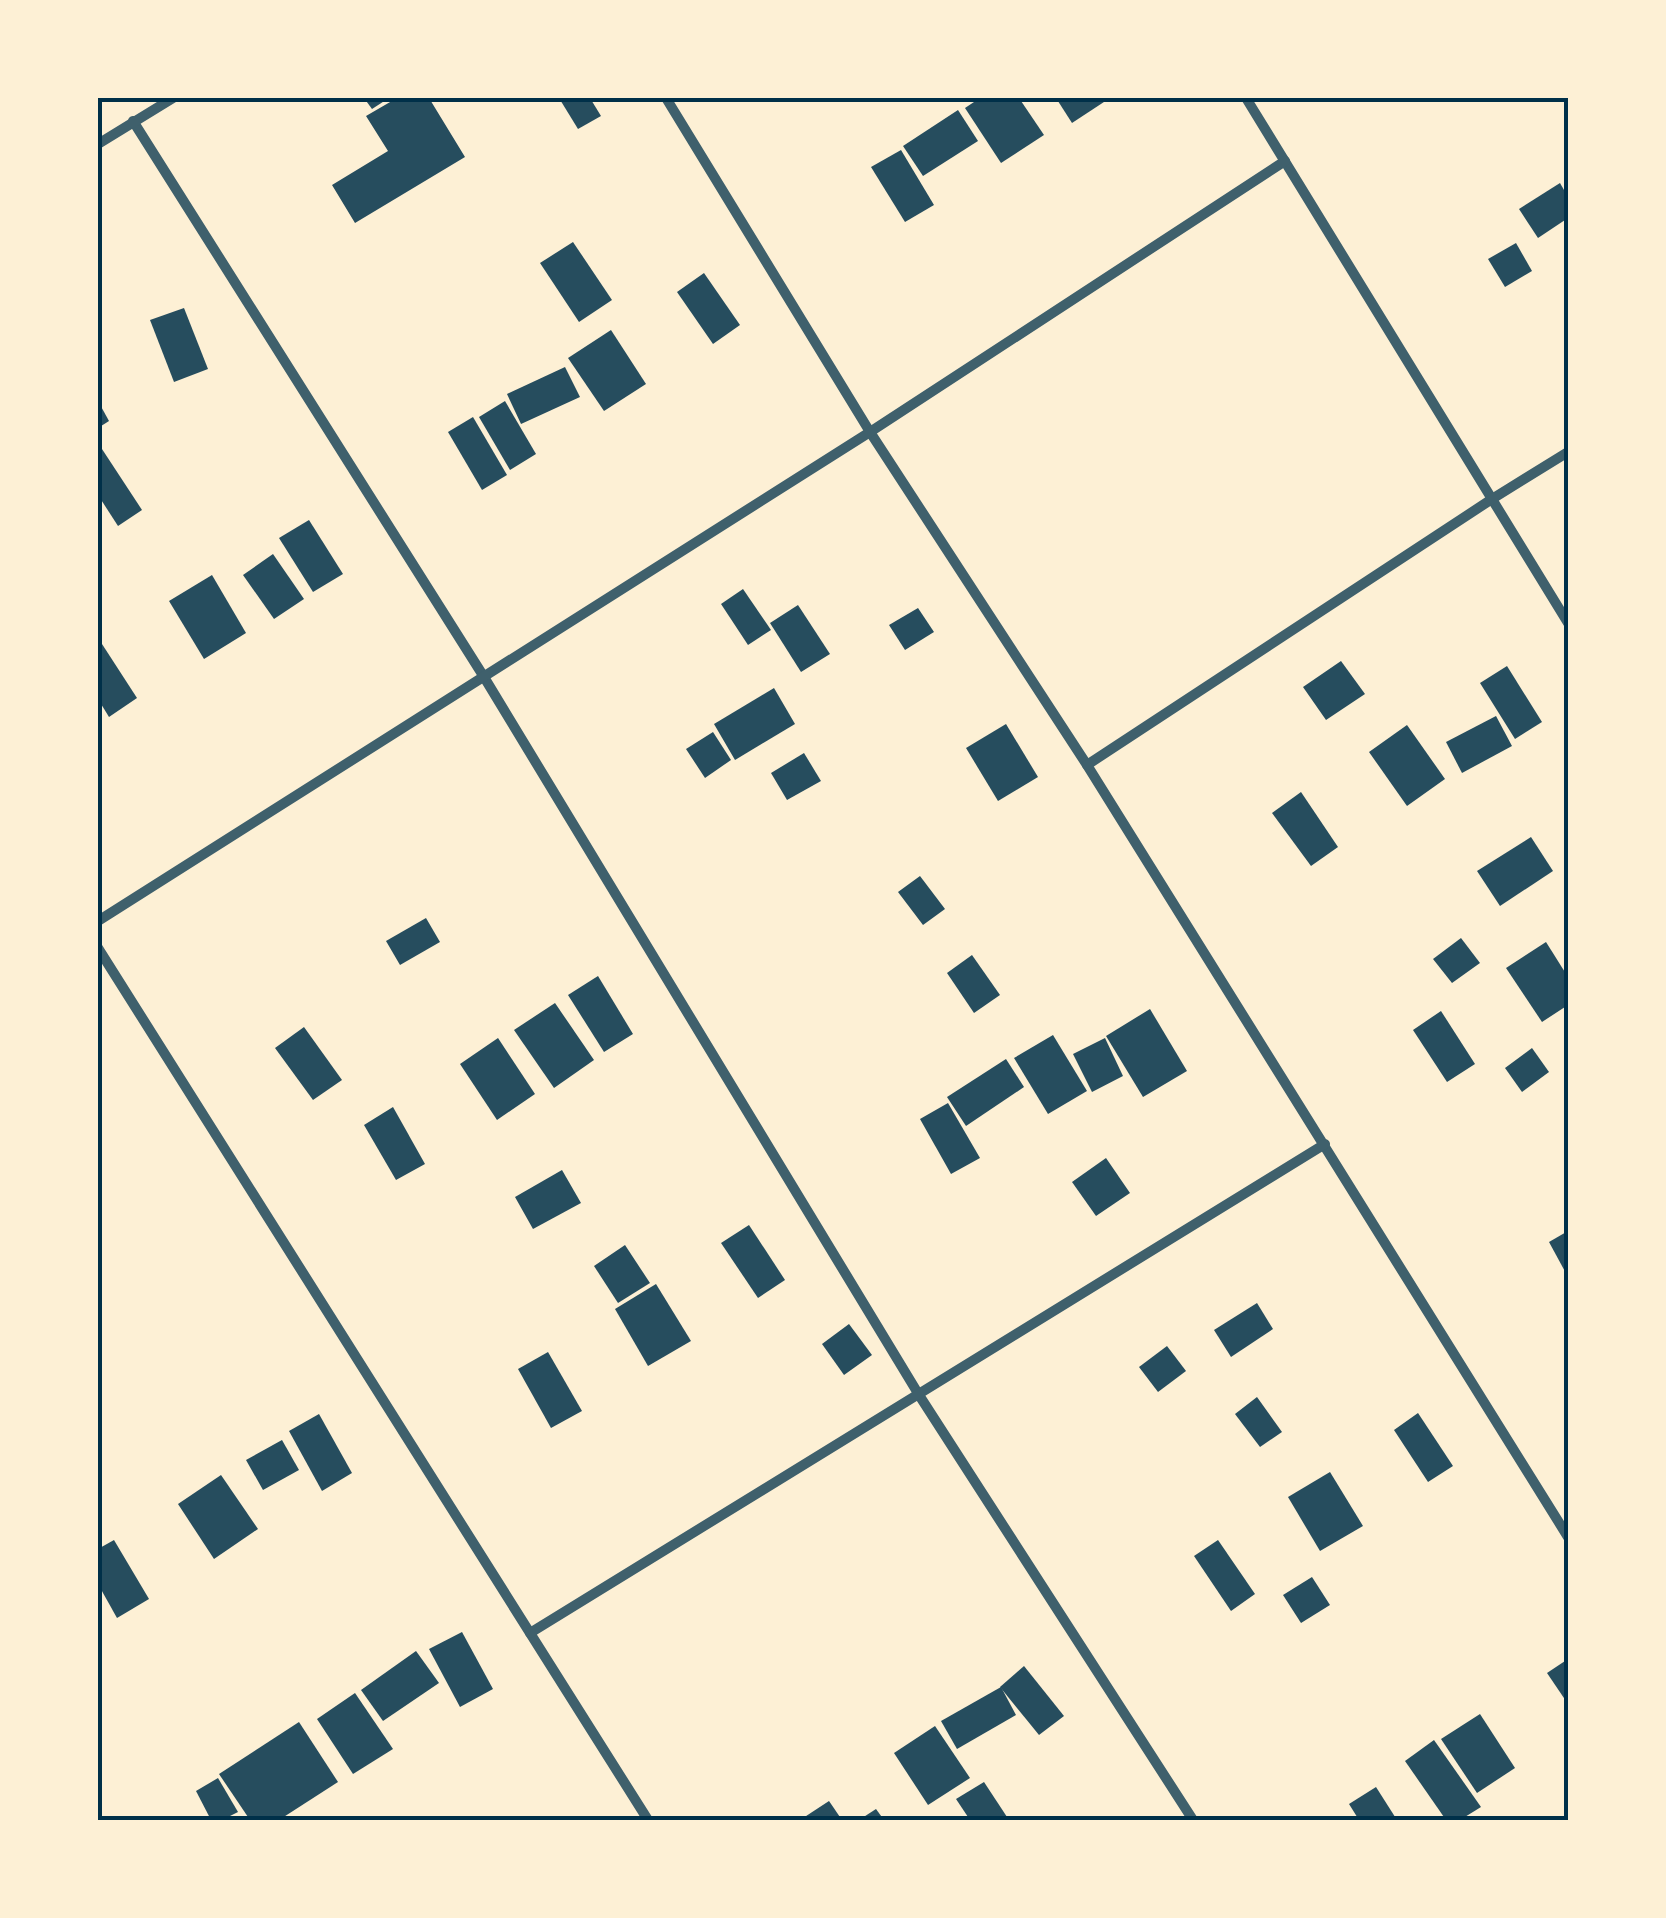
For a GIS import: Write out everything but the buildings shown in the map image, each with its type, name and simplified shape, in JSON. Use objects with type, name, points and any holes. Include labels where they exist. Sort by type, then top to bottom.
[{"type":"street","points":[[98,144],[173,98]]},
{"type":"street","points":[[666,98],[870,432],[1087,766],[1568,1538]]},
{"type":"street","points":[[1246,98],[1568,623]]},
{"type":"street","points":[[133,121],[484,677],[919,1395],[1192,1820]]},
{"type":"street","points":[[98,921],[870,432],[1285,161]]},
{"type":"street","points":[[1087,766],[1492,498],[1568,452]]},
{"type":"street","points":[[98,948],[648,1820]]},
{"type":"street","points":[[530,1633],[1325,1144]]},
{"type":"street","points":[[1557,1520],[1568,1512]]}]
